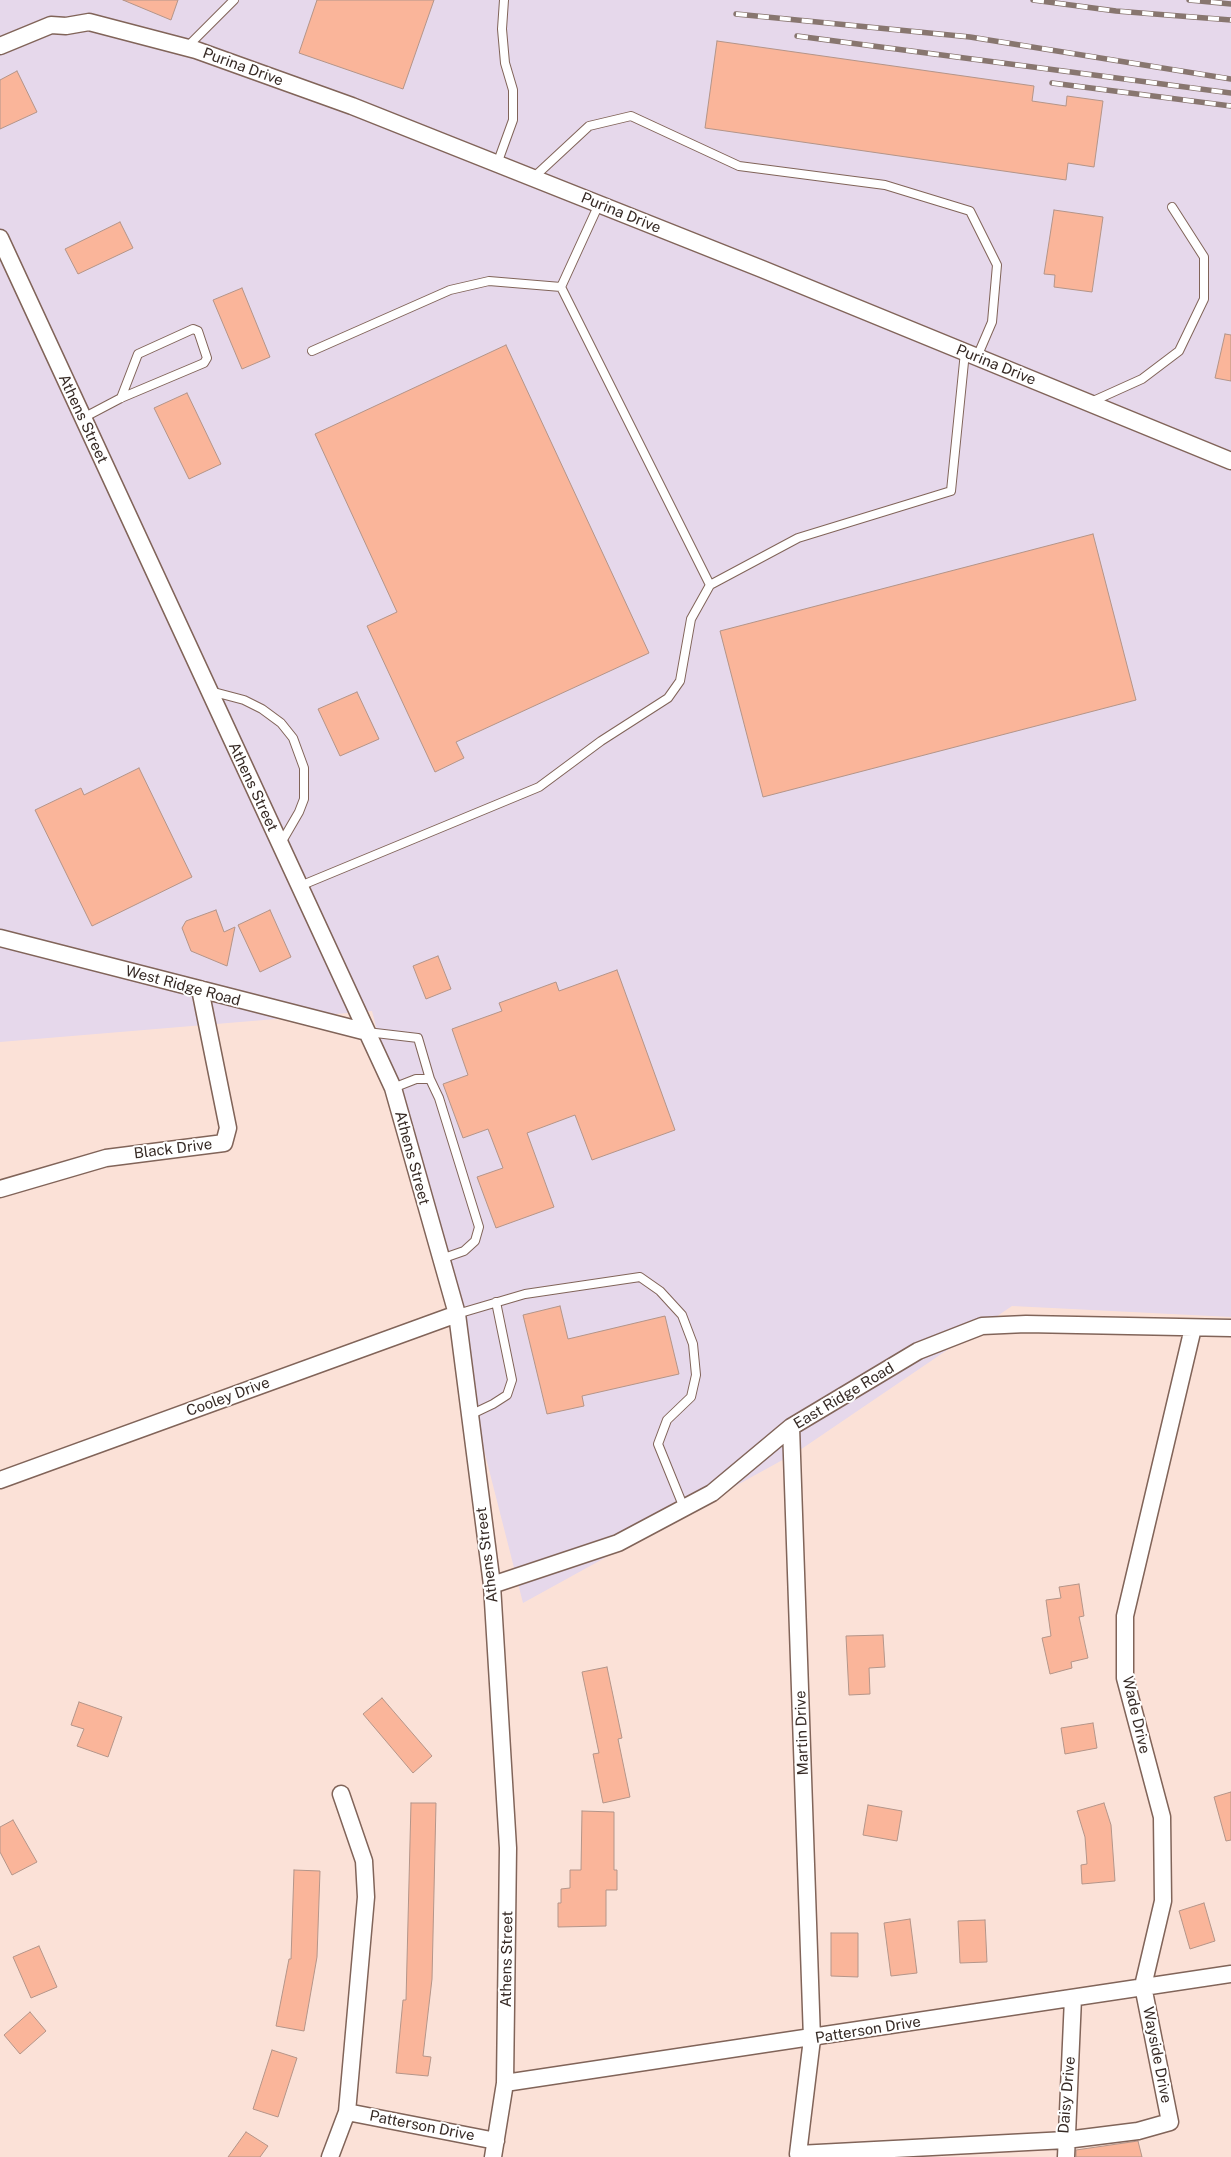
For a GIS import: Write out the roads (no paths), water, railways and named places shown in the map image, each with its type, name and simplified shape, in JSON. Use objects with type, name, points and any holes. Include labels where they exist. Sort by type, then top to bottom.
[{"type":"street","name":"Purina Drive","points":[[0,46],[51,25],[66,26],[89,22],[186,48],[352,106],[599,204],[1231,462]]},
{"type":"street","name":"Athens Street","points":[[0,238],[393,1088],[457,1314],[492,1585],[508,1848],[505,2083],[495,2149]]},
{"type":"street","name":"West Ridge Road","points":[[0,938],[367,1032]]},
{"type":"street","name":"Black Drive","points":[[0,1189],[106,1158],[224,1143],[228,1128],[200,989]]},
{"type":"street","name":"Cooley Drive","points":[[0,1480],[457,1314]]},
{"type":"street","name":"East Ridge Road","points":[[492,1585],[618,1543],[712,1493],[792,1427],[918,1351],[982,1326],[1026,1324],[1231,1328]]},
{"type":"street","name":"Wade Drive","points":[[1142,1986],[1163,1901],[1162,1817],[1125,1678],[1125,1616],[1193,1328]]},
{"type":"street","name":"Martin Drive","points":[[792,1427],[812,2039]]},
{"type":"street","points":[[330,2157],[347,2112],[366,1897],[364,1861],[341,1794]]},
{"type":"street","name":"Patterson Drive","points":[[505,2083],[812,2039],[1142,1986],[1231,1974]]},
{"type":"street","name":"Wayside Drive","points":[[1066,2140],[1138,2131],[1170,2122],[1142,1986]]},
{"type":"street","name":"Daisy Drive","points":[[812,2039],[798,2154],[1066,2140],[1073,1998]]},
{"type":"street","name":"Patterson Drive","points":[[347,2112],[495,2149]]},
{"type":"street","points":[[1066,2140],[1066,2157]]},
{"type":"lane","points":[[186,48],[234,0]]},
{"type":"lane","points":[[497,164],[513,120],[513,90],[505,62],[502,29],[504,0]]},
{"type":"lane","points":[[300,886],[539,787],[601,741],[668,698],[680,681],[691,619],[710,585],[798,538],[950,491],[971,355],[992,322],[997,265],[970,211],[885,184],[738,166],[630,116],[589,126],[533,178]]},
{"type":"lane","points":[[561,287],[599,204]]},
{"type":"lane","points":[[1089,403],[1142,378],[1178,350],[1204,299],[1204,257],[1172,207]]},
{"type":"lane","points":[[312,351],[450,290],[489,281],[561,287]]},
{"type":"lane","points":[[561,287],[710,585]]},
{"type":"lane","points":[[83,418],[121,398],[204,363],[207,358],[198,332],[193,329],[138,354],[121,398]]},
{"type":"lane","points":[[208,691],[244,700],[262,709],[280,723],[293,738],[304,768],[304,798],[299,812],[280,844]]},
{"type":"lane","points":[[367,1032],[418,1038],[430,1080],[439,1098],[479,1227],[475,1242],[464,1251],[440,1259]]},
{"type":"lane","points":[[393,1088],[416,1079],[430,1080]]},
{"type":"lane","points":[[457,1314],[525,1294],[640,1277],[660,1291],[682,1315],[693,1344],[696,1375],[691,1397],[667,1420],[658,1444],[684,1508]]},
{"type":"lane","points":[[470,1415],[493,1404],[506,1395],[512,1380],[496,1302]]},
{"type":"railway","points":[[1033,0],[1116,11],[1231,20]]},
{"type":"railway","points":[[1189,0],[1231,4]]},
{"type":"railway","points":[[736,14],[970,37],[1231,79]]},
{"type":"railway","points":[[797,36],[1231,93]]},
{"type":"railway","points":[[1052,83],[1231,106]]}]
